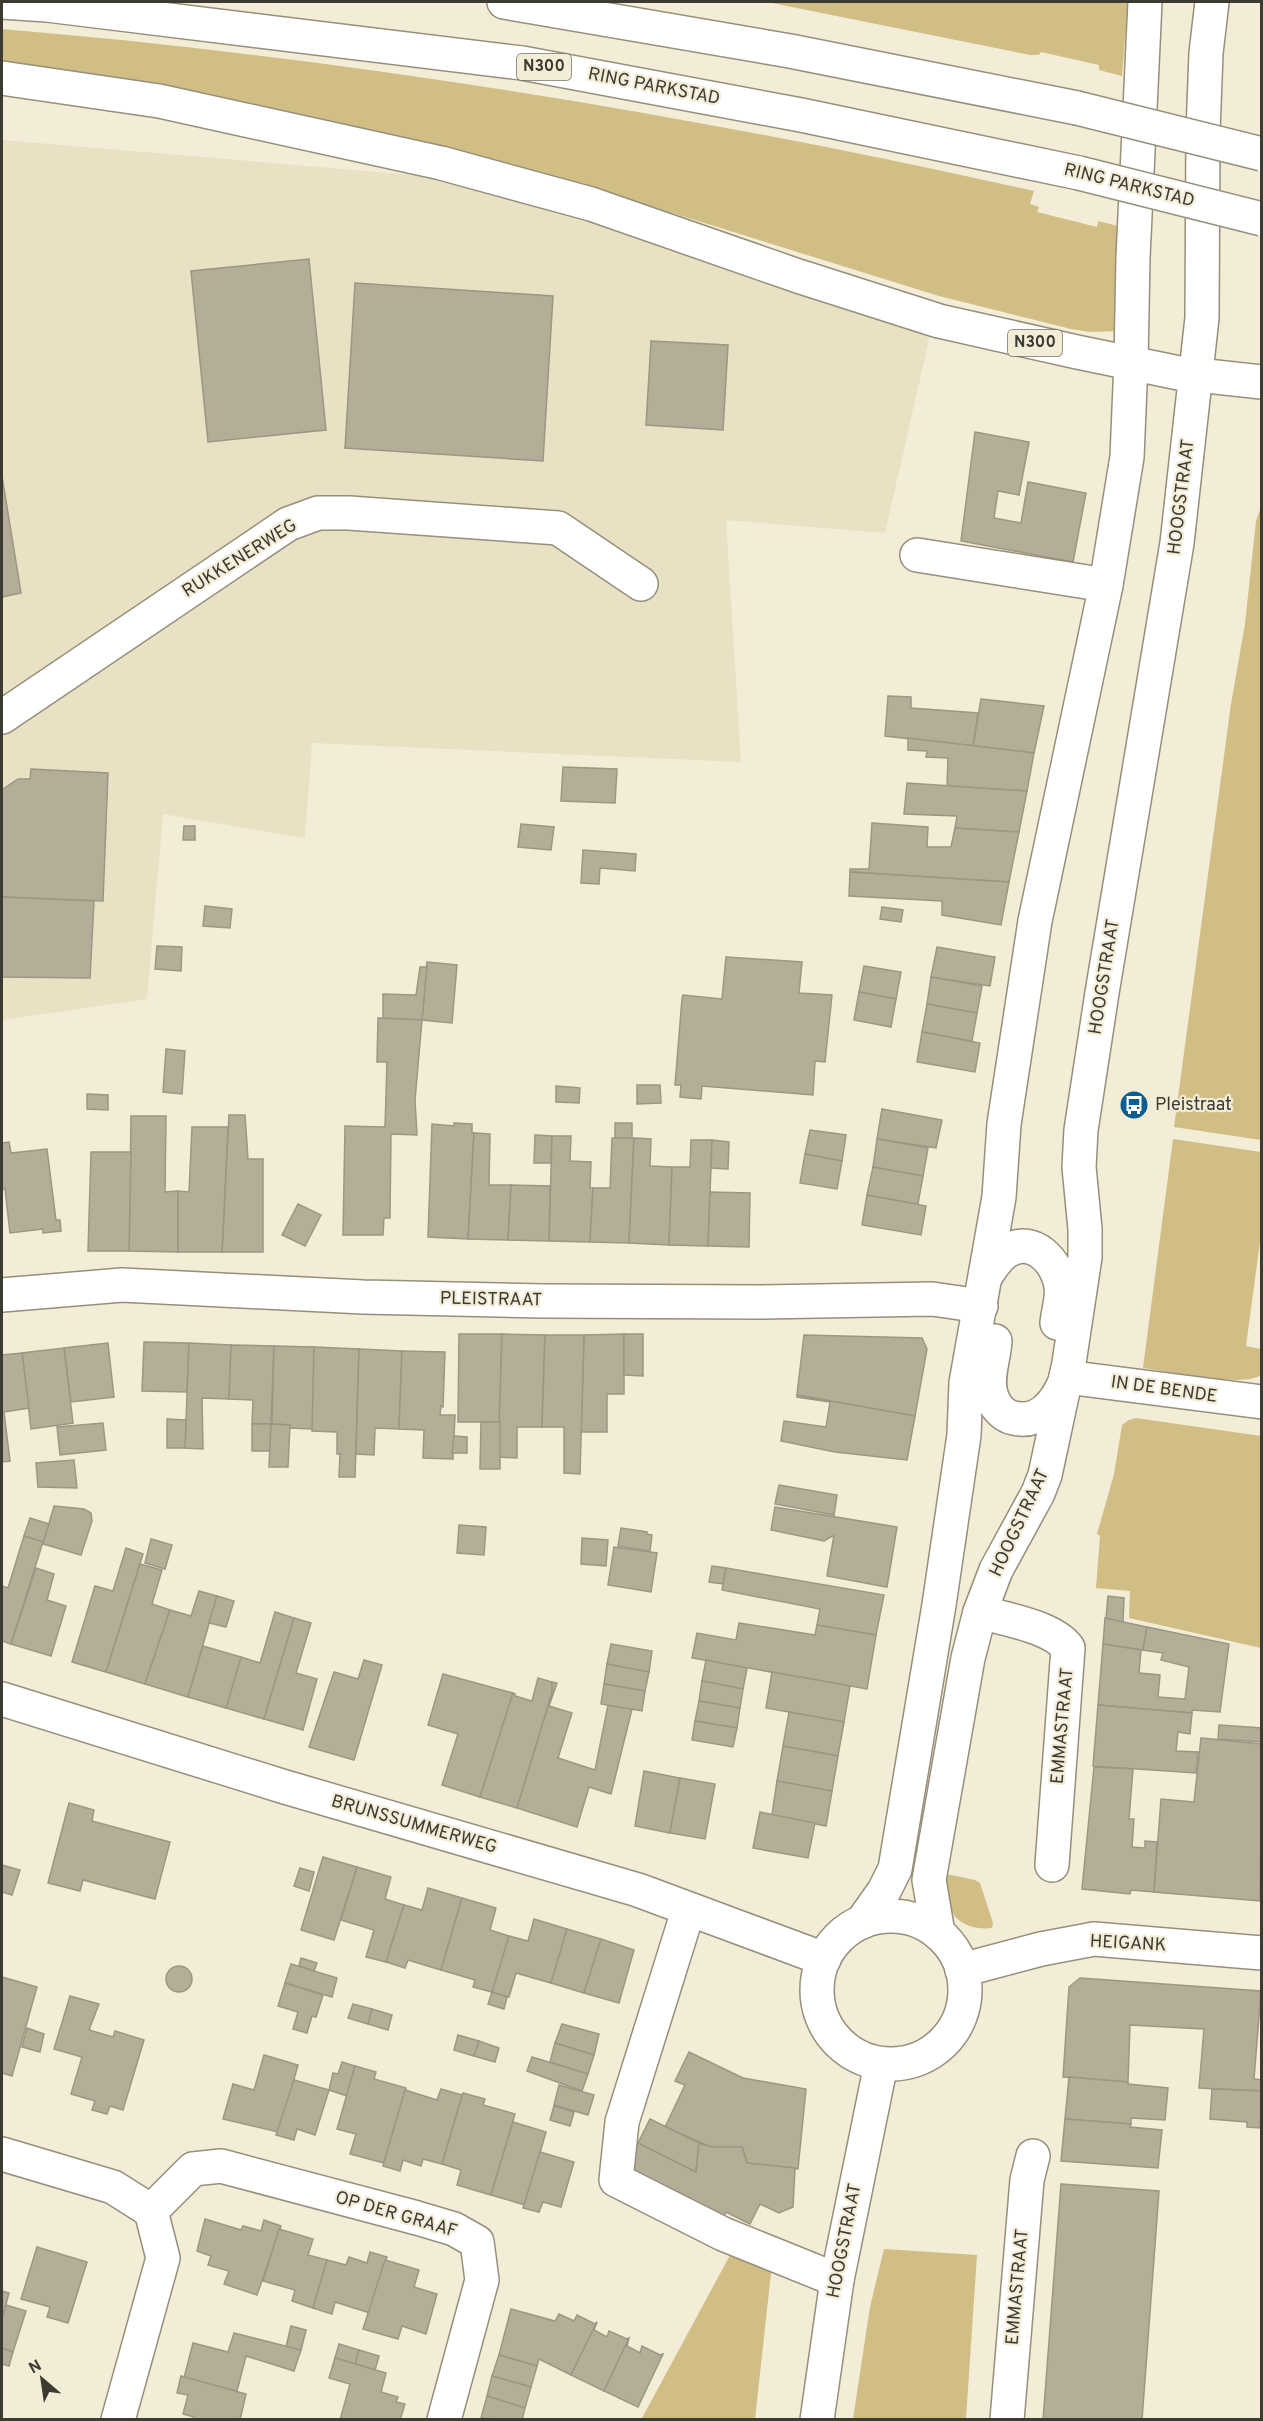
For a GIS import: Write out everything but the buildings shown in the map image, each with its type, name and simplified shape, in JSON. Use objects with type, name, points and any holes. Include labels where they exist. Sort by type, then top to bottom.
[{"type":"main road","name":"RING PARKSTAD","points":[[2,2],[47,5],[522,63],[801,115],[1079,173],[1262,219]]},
{"type":"main road","points":[[504,2],[790,51],[1077,108],[1262,154]]},
{"type":"main road","points":[[862,1922],[894,1917],[925,1925],[948,1943],[962,1970],[965,1986],[964,2002],[956,2025],[941,2045],[914,2061],[881,2064],[862,2058],[845,2048],[831,2034],[822,2017],[817,1998],[818,1978],[824,1959],[840,1937],[862,1922],[884,1891],[895,1869],[939,1605],[964,1435],[966,1383],[999,1197],[1004,1124],[1035,921],[1106,585],[1127,457],[1133,258],[1146,2]]},
{"type":"main road","name":"HOOGSTRAAT","points":[[938,1933],[929,1880],[930,1866],[968,1658],[980,1612],[996,1570],[1038,1493],[1045,1475],[1068,1370],[1085,1257],[1085,1229],[1079,1167],[1081,1130],[1177,543],[1202,318],[1203,132],[1206,53],[1212,2]]},
{"type":"main road","name":"N300","points":[[2,78],[159,101],[441,163],[591,204],[798,276],[939,321],[1077,352],[1195,375],[1262,382]]},
{"type":"main road","name":"RUKKENERWEG","points":[[2,717],[288,524],[318,513],[349,513],[558,528],[641,584]]},
{"type":"main road","points":[[917,555],[1106,585]]},
{"type":"main road","points":[[981,1306],[990,1323],[995,1342],[989,1384],[997,1407],[1006,1415],[1019,1420],[1039,1416],[1058,1397],[1068,1370],[1056,1338],[1061,1288],[1058,1276],[1047,1257],[1031,1246],[1020,1246],[1008,1250],[987,1274]]},
{"type":"main road","name":"PLEISTRAAT","points":[[2,1295],[122,1285],[363,1297],[759,1302],[932,1299],[981,1306]]},
{"type":"main road","name":"IN DE BENDE","points":[[1068,1370],[1262,1402]]},
{"type":"main road","name":"EMMASTRAAT","points":[[980,1612],[1039,1630],[1063,1641],[1068,1648],[1052,1865]]},
{"type":"main road","name":"BRUNSSUMMERWEG","points":[[2,1699],[285,1787],[638,1890],[688,1911],[824,1959]]},
{"type":"main road","points":[[688,1911],[621,2122],[616,2180],[723,2234],[837,2280]]},
{"type":"main road","name":"HEIGANK","points":[[962,1970],[1041,1949],[1094,1939],[1262,1953]]},
{"type":"main road","name":"HOOGSTRAAT","points":[[817,2420],[837,2280],[881,2064]]},
{"type":"main road","points":[[2,2154],[113,2187],[151,2211],[163,2258],[118,2420]]},
{"type":"main road","name":"EMMASTRAAT","points":[[1008,2420],[1027,2180],[1033,2156]]},
{"type":"main road","name":"OP DER GRAAF","points":[[151,2211],[193,2169],[221,2166],[445,2226],[477,2242],[482,2280],[444,2420]]},
{"type":"shaded area","points":[[767,2],[1128,2],[1122,76],[1099,70],[1099,65],[1041,52],[1039,55],[1030,55]]},
{"type":"shaded area","points":[[2,29],[262,56],[521,92],[778,138],[1034,191],[1030,204],[1039,207],[1037,212],[1097,227],[1098,221],[1118,226],[1119,331],[1090,332],[1071,329],[939,296],[611,194],[2,64]]},
{"type":"shaded area","points":[[2,140],[532,185],[933,322],[885,533],[726,520],[741,762],[312,743],[305,838],[163,814],[147,999],[2,1020]]},
{"type":"shaded area","points":[[1261,507],[1261,1140],[1174,1127],[1231,704],[1245,624],[1256,521]]},
{"type":"shaded area","points":[[1173,1139],[1261,1152],[1261,1234],[1246,1346],[1261,1349],[1261,1375],[1252,1379],[1222,1379],[1143,1368]]},
{"type":"shaded area","points":[[1136,1418],[1261,1436],[1261,1648],[1129,1618],[1130,1591],[1096,1588],[1100,1536],[1097,1534],[1114,1474],[1122,1425]]},
{"type":"shaded area","points":[[946,1874],[980,1883],[993,1923],[992,1928],[969,1926],[954,1914],[946,1897]]},
{"type":"shaded area","points":[[735,2246],[772,2264],[755,2419],[641,2420]]},
{"type":"shaded area","points":[[884,2249],[977,2255],[966,2419],[853,2419],[870,2307]]},
{"type":"place","name":"Pleistraat","points":[[1134,1105]]}]
